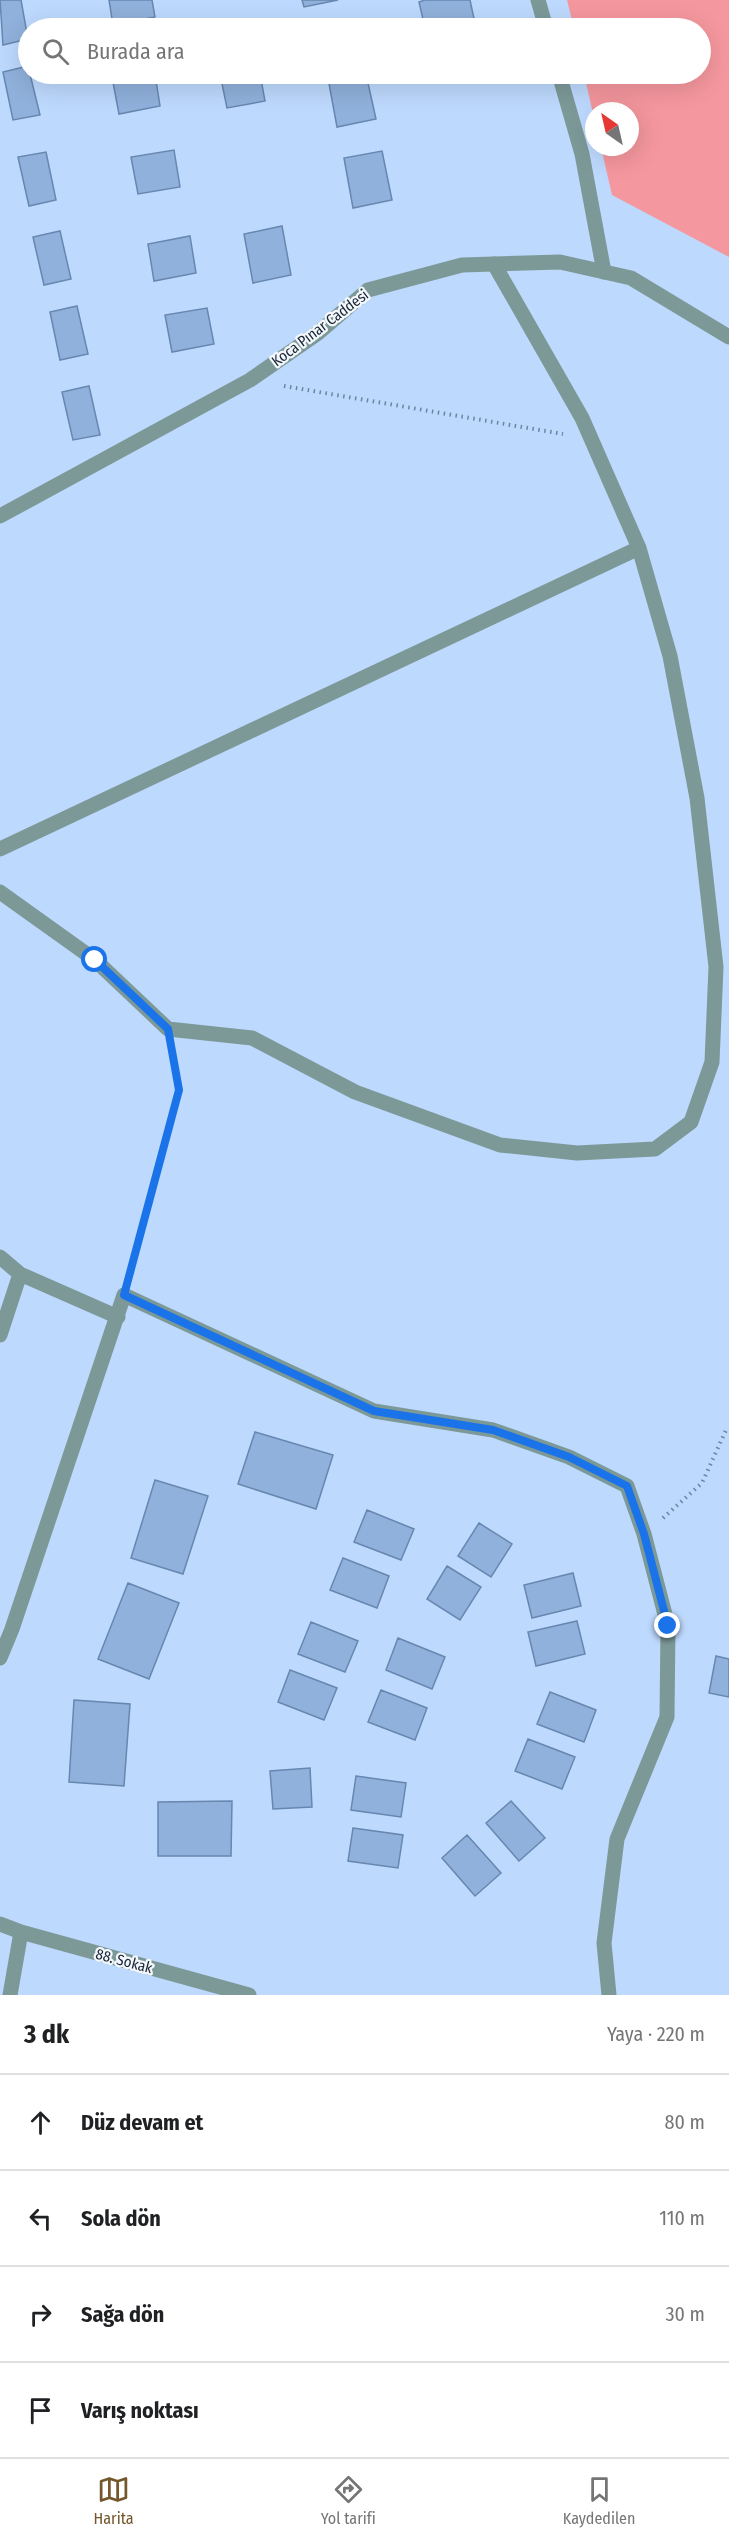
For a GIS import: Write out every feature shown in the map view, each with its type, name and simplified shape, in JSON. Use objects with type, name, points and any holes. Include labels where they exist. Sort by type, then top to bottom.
[{"type":"street","points":[[538,0],[543,18]]},
{"type":"street","points":[[562,84],[582,154],[604,272]]},
{"type":"street","name":"Koca Pınar Caddesi","points":[[0,516],[250,380],[318,333],[368,290],[462,265],[560,262],[631,278],[729,337]]},
{"type":"street","points":[[0,892],[95,960],[168,1029],[252,1038],[355,1092],[500,1145],[577,1153],[655,1149],[691,1122],[712,1062],[716,968],[697,798],[670,656],[639,548],[591,438],[494,264]]},
{"type":"street","points":[[0,849],[639,548]]},
{"type":"street","points":[[0,1257],[20,1274],[118,1317]]},
{"type":"street","points":[[0,1335],[20,1274]]},
{"type":"street","points":[[0,1658],[124,1295],[374,1411],[493,1430],[569,1457],[627,1486],[644,1534],[668,1626],[667,1717],[617,1839],[604,1943],[609,1995]]},
{"type":"street","name":"88. Sokak","points":[[0,1924],[21,1932],[249,1995]]},
{"type":"street","points":[[10,1995],[21,1932]]},
{"type":"path","points":[[250,380],[591,438]]},
{"type":"path","points":[[124,1295],[179,1090],[168,1029]]},
{"type":"path","points":[[644,1534],[702,1483],[726,1430],[729,1429]]},
{"type":"shaded area","points":[[567,0],[729,0],[729,257],[612,195],[603,156],[639,156],[639,102],[590,102],[586,84],[711,84],[711,18],[572,18]]},
{"type":"building","points":[[0,0],[21,0],[24,18],[18,18],[18,41],[3,45]]},
{"type":"building","points":[[109,0],[152,0],[155,17],[112,18]]},
{"type":"building","points":[[302,0],[338,0],[304,7]]},
{"type":"building","points":[[470,0],[474,18],[423,18],[419,2]]},
{"type":"building","points":[[18,68],[18,84],[32,84],[40,115],[13,120],[3,72]]},
{"type":"building","points":[[113,84],[157,84],[160,106],[119,114]]},
{"type":"building","points":[[222,84],[262,84],[265,101],[227,108]]},
{"type":"building","points":[[329,84],[368,84],[376,119],[337,127]]},
{"type":"building","points":[[174,150],[180,187],[138,194],[131,157]]},
{"type":"building","points":[[382,151],[392,200],[353,208],[344,158]]},
{"type":"building","points":[[46,152],[56,200],[29,206],[18,157]]},
{"type":"building","points":[[282,226],[291,275],[253,283],[244,234]]},
{"type":"building","points":[[60,231],[71,279],[44,285],[33,237]]},
{"type":"building","points":[[190,236],[196,273],[154,281],[148,244]]},
{"type":"building","points":[[77,306],[88,354],[60,360],[50,312]]},
{"type":"building","points":[[207,308],[214,344],[172,352],[165,315]]},
{"type":"building","points":[[89,386],[100,435],[73,440],[62,392]]},
{"type":"building","points":[[255,1432],[333,1455],[316,1509],[238,1484]]},
{"type":"building","points":[[155,1480],[208,1496],[183,1574],[131,1558]]},
{"type":"building","points":[[367,1510],[414,1529],[401,1560],[354,1542]]},
{"type":"building","points":[[479,1523],[512,1544],[491,1577],[458,1556]]},
{"type":"building","points":[[343,1558],[389,1576],[377,1608],[330,1590]]},
{"type":"building","points":[[447,1566],[481,1587],[460,1620],[427,1599]]},
{"type":"building","points":[[573,1573],[581,1606],[532,1618],[524,1585]]},
{"type":"building","points":[[128,1583],[179,1603],[149,1679],[98,1659]]},
{"type":"building","points":[[577,1621],[585,1654],[536,1666],[528,1632]]},
{"type":"building","points":[[311,1622],[358,1641],[345,1672],[298,1654]]},
{"type":"building","points":[[398,1638],[445,1657],[432,1689],[386,1670]]},
{"type":"building","points":[[716,1656],[729,1659],[729,1697],[709,1693]]},
{"type":"building","points":[[290,1670],[337,1688],[324,1720],[278,1702]]},
{"type":"building","points":[[381,1690],[427,1708],[415,1740],[368,1722]]},
{"type":"building","points":[[550,1692],[596,1710],[584,1742],[537,1724]]},
{"type":"building","points":[[74,1700],[130,1704],[124,1786],[69,1782]]},
{"type":"building","points":[[528,1739],[575,1757],[562,1789],[515,1771]]},
{"type":"building","points":[[310,1768],[312,1807],[273,1809],[270,1771]]},
{"type":"building","points":[[356,1776],[406,1783],[401,1817],[351,1810]]},
{"type":"building","points":[[232,1801],[231,1856],[158,1856],[158,1802]]},
{"type":"building","points":[[511,1801],[545,1838],[519,1861],[486,1823]]},
{"type":"building","points":[[353,1828],[403,1835],[398,1868],[348,1861]]},
{"type":"building","points":[[467,1835],[501,1873],[475,1896],[442,1858]]},
{"type":"route","points":[[95,960],[168,1029],[179,1090],[124,1295],[374,1411],[493,1430],[569,1457],[627,1486],[644,1534],[668,1626]]}]
